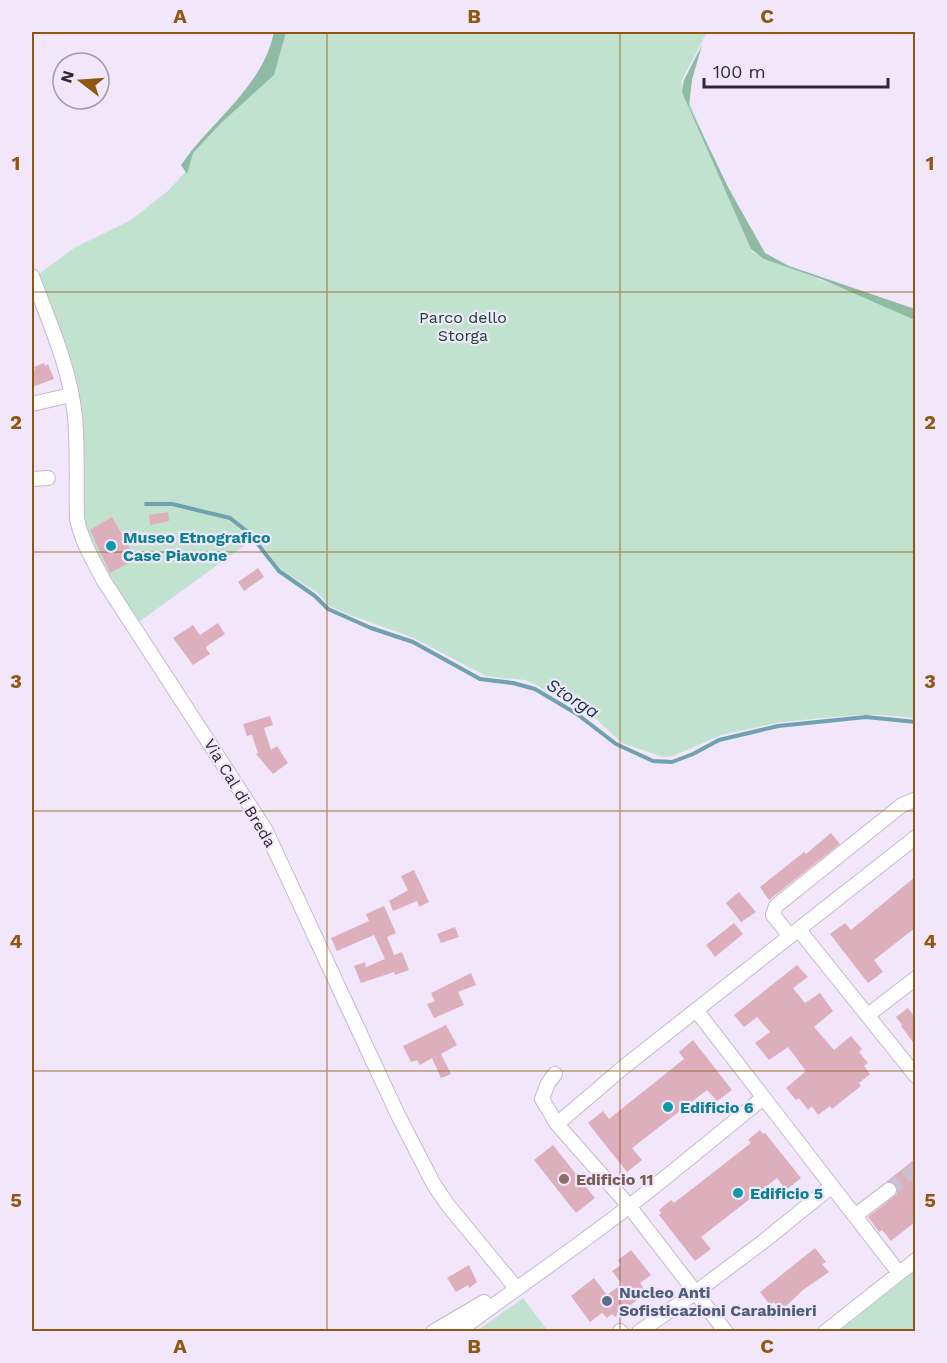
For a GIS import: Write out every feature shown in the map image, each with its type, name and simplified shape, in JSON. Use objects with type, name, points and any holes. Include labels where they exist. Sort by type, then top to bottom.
[{"type":"street","name":"Via Cal di Breda","points":[[32,276],[58,342],[71,395],[75,417],[77,519],[80,534],[88,551],[104,581],[265,829],[358,1032],[433,1183],[447,1204],[512,1283],[514,1290]]},
{"type":"street","points":[[32,404],[71,395]]},
{"type":"street","points":[[32,480],[48,478]]},
{"type":"street","points":[[915,799],[902,805],[776,906],[773,915],[794,933],[868,1016],[915,1076]]},
{"type":"street","points":[[557,1124],[696,1010],[915,837]]},
{"type":"street","points":[[868,1016],[915,978]]},
{"type":"street","points":[[696,1010],[899,1273]]},
{"type":"street","points":[[555,1074],[548,1083],[542,1099],[557,1124],[629,1206],[726,1332]]},
{"type":"street","points":[[457,1332],[629,1206],[763,1098]]},
{"type":"street","points":[[639,1332],[696,1293],[832,1186]]},
{"type":"street","points":[[856,1215],[890,1190]]},
{"type":"street","points":[[825,1332],[915,1260]]},
{"type":"street","points":[[433,1332],[491,1297],[514,1290]]},
{"type":"green space","points":[[274,32],[286,32],[274,75],[221,123],[193,153],[187,174],[181,165],[248,86],[268,52]]},
{"type":"green space","name":"Parco dello Storga","points":[[285,32],[707,32],[681,82],[752,252],[915,318],[915,718],[856,715],[781,722],[721,735],[673,756],[663,757],[622,743],[596,719],[525,680],[486,676],[414,638],[329,606],[318,593],[280,569],[256,537],[136,624],[106,579],[83,530],[82,451],[35,277],[74,248],[131,220],[169,190],[185,172],[190,152],[229,112],[272,75]]},
{"type":"green space","points":[[702,45],[692,80],[689,106],[729,189],[765,253],[789,266],[915,309],[915,320],[821,279],[764,259],[751,249],[682,92],[684,80]]},
{"type":"green space","points":[[915,1271],[915,1331],[838,1331]]},
{"type":"green space","points":[[523,1298],[548,1331],[477,1331]]},
{"type":"building","points":[[44,363],[45,366],[48,364],[54,379],[32,387],[34,367]]},
{"type":"building","points":[[168,512],[169,521],[150,525],[149,515]]},
{"type":"building","name":"Museo Etnografico Case Piavone","points":[[112,517],[136,559],[110,573],[90,530]]},
{"type":"building","points":[[258,568],[264,577],[244,591],[238,582]]},
{"type":"building","points":[[218,623],[225,634],[207,646],[210,654],[193,665],[173,638],[193,625],[200,635]]},
{"type":"building","points":[[270,716],[273,725],[264,728],[271,750],[277,746],[288,763],[273,774],[256,754],[258,753],[252,735],[247,736],[243,724]]},
{"type":"building","points":[[831,833],[840,844],[769,900],[760,887]]},
{"type":"building","points":[[414,870],[429,902],[419,907],[417,901],[393,911],[389,901],[408,890],[401,876]]},
{"type":"building","points":[[915,877],[915,928],[874,960],[883,972],[868,983],[830,934],[845,923],[851,930]]},
{"type":"building","points":[[739,892],[756,912],[741,922],[726,903]]},
{"type":"building","points":[[384,906],[396,933],[387,937],[394,955],[402,952],[409,970],[395,975],[394,972],[361,983],[354,966],[365,962],[366,967],[385,959],[374,935],[337,951],[331,938],[369,921],[366,914]]},
{"type":"building","points":[[734,923],[743,934],[715,957],[706,945]]},
{"type":"building","points":[[455,927],[459,937],[441,943],[437,934]]},
{"type":"building","points":[[797,965],[808,977],[793,988],[805,1003],[820,993],[833,1011],[814,1027],[834,1050],[851,1036],[862,1049],[859,1052],[868,1063],[864,1066],[870,1074],[859,1083],[861,1086],[832,1109],[830,1106],[818,1115],[812,1106],[808,1110],[799,1098],[796,1100],[786,1088],[806,1071],[788,1047],[769,1060],[755,1043],[770,1032],[757,1017],[744,1027],[734,1015]]},
{"type":"building","points":[[471,973],[476,985],[458,992],[464,1005],[434,1018],[427,1004],[435,1001],[431,993]]},
{"type":"building","points":[[908,1008],[915,1017],[915,1045],[896,1017]]},
{"type":"building","points":[[446,1025],[457,1045],[441,1054],[451,1074],[441,1078],[432,1058],[420,1065],[417,1060],[411,1062],[403,1046]]},
{"type":"building","name":"Edificio 6","points":[[693,1040],[732,1090],[717,1101],[707,1090],[632,1148],[642,1160],[627,1172],[588,1123],[603,1111],[609,1119],[684,1059],[679,1052]]},
{"type":"building","name":"Edificio 5","points":[[760,1130],[763,1134],[765,1133],[801,1178],[786,1190],[777,1178],[701,1237],[711,1249],[695,1261],[659,1215],[661,1213],[659,1210],[671,1200],[674,1203],[751,1143],[748,1140]]},
{"type":"building","name":"Edificio 11","points":[[553,1145],[595,1198],[576,1213],[534,1160]]},
{"type":"building","points":[[915,1159],[915,1222],[891,1241],[882,1230],[879,1232],[868,1217],[897,1194],[896,1184],[886,1182]]},
{"type":"building","points":[[815,1248],[826,1262],[822,1264],[829,1272],[803,1290],[781,1311],[774,1302],[770,1305],[760,1292]]},
{"type":"building","points":[[631,1250],[651,1275],[640,1283],[644,1289],[638,1294],[641,1297],[615,1317],[612,1314],[607,1318],[602,1313],[590,1322],[571,1296],[594,1278],[607,1295],[622,1284],[612,1271],[621,1265],[618,1260]]},
{"type":"building","points":[[469,1265],[477,1282],[469,1288],[468,1285],[456,1292],[447,1278]]},
{"type":"waterway","name":"Storga","points":[[146,504],[172,504],[230,518],[249,533],[279,571],[315,596],[328,609],[371,628],[413,642],[480,679],[513,683],[535,689],[577,714],[616,744],[653,761],[672,762],[719,740],[778,726],[866,717],[916,722]]},
{"type":"tunnel","points":[[889,1190],[916,1169]]},
{"type":"place","name":"Museo Etnografico Case Piavone","points":[[111,546]]},
{"type":"place","name":"Edificio 6","points":[[668,1107]]},
{"type":"place","name":"Edificio 11","points":[[564,1179]]},
{"type":"place","name":"Edificio 5","points":[[738,1193]]},
{"type":"place","name":"Nucleo Anti Sofisticazioni Carabinieri","points":[[607,1301]]}]
